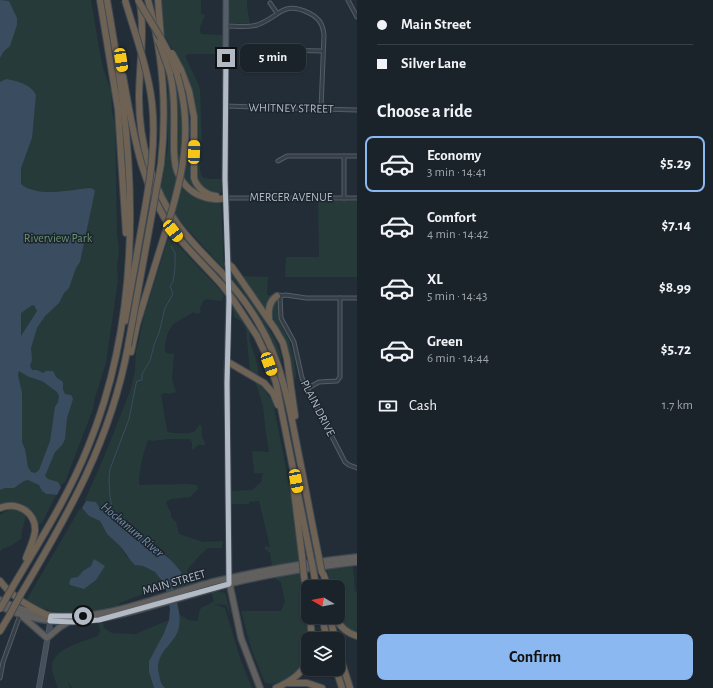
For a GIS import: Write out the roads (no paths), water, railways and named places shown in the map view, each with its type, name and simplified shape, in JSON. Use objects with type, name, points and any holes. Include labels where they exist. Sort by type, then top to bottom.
[{"type":"highway","points":[[99,0],[119,116],[125,206],[127,277]]},
{"type":"highway","points":[[107,0],[120,82],[127,148],[130,202],[127,277],[120,328],[111,374]]},
{"type":"highway","points":[[107,0],[114,23],[137,150],[147,184],[156,204],[173,231],[222,285],[234,301],[257,336],[269,364],[279,393],[315,580]]},
{"type":"highway","points":[[0,607],[63,501],[81,464],[100,414],[125,321],[151,169],[153,123],[151,96],[147,74],[125,0]]},
{"type":"highway","points":[[134,0],[160,44],[170,73],[174,101],[175,160],[178,174],[187,187],[198,195],[212,199],[225,198]]},
{"type":"highway","points":[[139,0],[170,49],[181,70],[189,91],[194,116],[194,179],[199,188],[207,193],[225,198]]},
{"type":"highway","points":[[139,0],[143,39],[139,112],[142,137],[148,163],[159,192],[173,217],[188,237],[222,273],[249,308],[263,331],[278,364],[287,396],[323,580]]},
{"type":"highway","points":[[148,0],[156,29],[161,63]]},
{"type":"highway","points":[[130,347],[161,164],[164,112],[158,0]]},
{"type":"highway","points":[[0,631],[2,625],[9,616],[60,528],[84,482],[103,437],[119,390],[130,347],[177,192],[185,150],[185,116],[181,90],[173,62],[157,30]]},
{"type":"highway","points":[[228,264],[232,267],[269,320],[280,337],[287,354],[295,416],[303,459],[304,481]]},
{"type":"highway","points":[[269,320],[269,305],[272,300],[279,296]]},
{"type":"highway","points":[[228,362],[260,381],[270,389],[278,404],[287,437]]},
{"type":"highway","points":[[290,452],[305,580]]},
{"type":"highway","points":[[0,508],[9,505],[20,507],[28,513],[34,523],[34,537],[20,575]]},
{"type":"highway","name":"MAIN STREET","points":[[0,607],[21,615],[70,622],[99,620],[229,581],[292,566],[356,560]]},
{"type":"highway","name":"MAIN STREET","points":[[229,581],[304,572],[356,560]]},
{"type":"highway","points":[[322,573],[325,580]]},
{"type":"highway","points":[[0,581],[9,592],[18,599],[50,618]]},
{"type":"highway","points":[[229,581],[242,641],[260,688]]},
{"type":"highway","name":"MAIN STREET","points":[[0,600],[24,610],[50,618],[96,615],[166,599]]},
{"type":"highway","points":[[21,615],[47,638],[60,627],[70,622]]},
{"type":"highway","points":[[339,624],[346,632],[357,636]]},
{"type":"highway","points":[[276,688],[287,683],[301,670]]},
{"type":"highway","points":[[345,672],[350,688]]},
{"type":"highway","points":[[338,676],[342,688]]},
{"type":"highway","points":[[287,683],[307,683],[322,688]]},
{"type":"main road","points":[[226,0],[225,198],[229,301],[229,581]]},
{"type":"main road","points":[[39,688],[50,618]]},
{"type":"street","points":[[348,0],[357,17]]},
{"type":"street","points":[[270,3],[277,14]]},
{"type":"street","points":[[226,26],[255,25],[285,9],[296,7],[317,18],[323,27],[324,51],[321,109]]},
{"type":"street","points":[[280,50],[324,51]]},
{"type":"street","name":"WHITNEY STREET","points":[[225,106],[357,110]]},
{"type":"street","points":[[278,161],[286,156],[357,156]]},
{"type":"street","points":[[344,156],[344,198]]},
{"type":"street","name":"MERCER AVENUE","points":[[225,198],[357,198]]},
{"type":"street","points":[[279,296],[306,298],[357,298]]},
{"type":"street","name":"PLAIN DRIVE","points":[[279,296],[281,318],[294,342],[302,378],[345,462],[357,468]]},
{"type":"street","points":[[308,388],[319,382],[337,381],[340,377],[340,298]]},
{"type":"street","points":[[0,678],[3,662],[21,615]]},
{"type":"water","points":[[0,0],[9,1],[17,18],[17,25],[10,46],[4,51],[0,58]]},
{"type":"water","points":[[6,79],[19,82],[31,88],[36,95],[32,138],[21,168],[21,184],[36,191],[45,192],[90,188],[95,191],[80,262],[76,268],[69,288],[64,293],[59,303],[45,316],[37,328],[31,348],[32,360],[30,366],[32,370],[37,370],[43,373],[46,371],[53,371],[56,377],[63,382],[65,394],[71,395],[73,399],[67,418],[65,439],[62,445],[55,452],[45,476],[48,479],[58,482],[61,487],[57,495],[46,494],[42,491],[39,485],[28,480],[14,488],[5,488],[0,490],[0,82]],"holes":[[[34,305],[37,311],[21,336],[21,313]],[[19,371],[29,377],[42,381],[57,392],[59,396],[55,407],[50,441],[39,470],[35,473],[31,472],[28,467],[25,449],[22,442],[22,393],[18,375]]]},
{"type":"water","points":[[86,501],[96,502],[98,506],[111,518],[131,530],[131,532],[140,536],[166,556],[181,572],[181,578],[175,581],[173,585],[179,611],[179,627],[177,634],[162,654],[158,666],[160,680],[165,688],[154,688],[149,672],[149,661],[169,620],[170,609],[165,585],[155,572],[143,566],[135,565],[131,561],[121,547],[107,534],[100,521],[89,516],[82,508]]},
{"type":"water","points":[[94,559],[105,566],[96,580],[84,589],[70,585],[69,583],[71,578],[78,577],[83,571],[91,566]]},
{"type":"waterway","name":"Hockanum River","points":[[114,521],[110,496],[110,469],[129,419],[137,381],[142,380],[142,374],[150,361],[165,308],[173,294],[170,286],[173,282],[175,253],[171,246]]},
{"type":"park label","name":"Riverview Park","points":[[58,238]]}]
